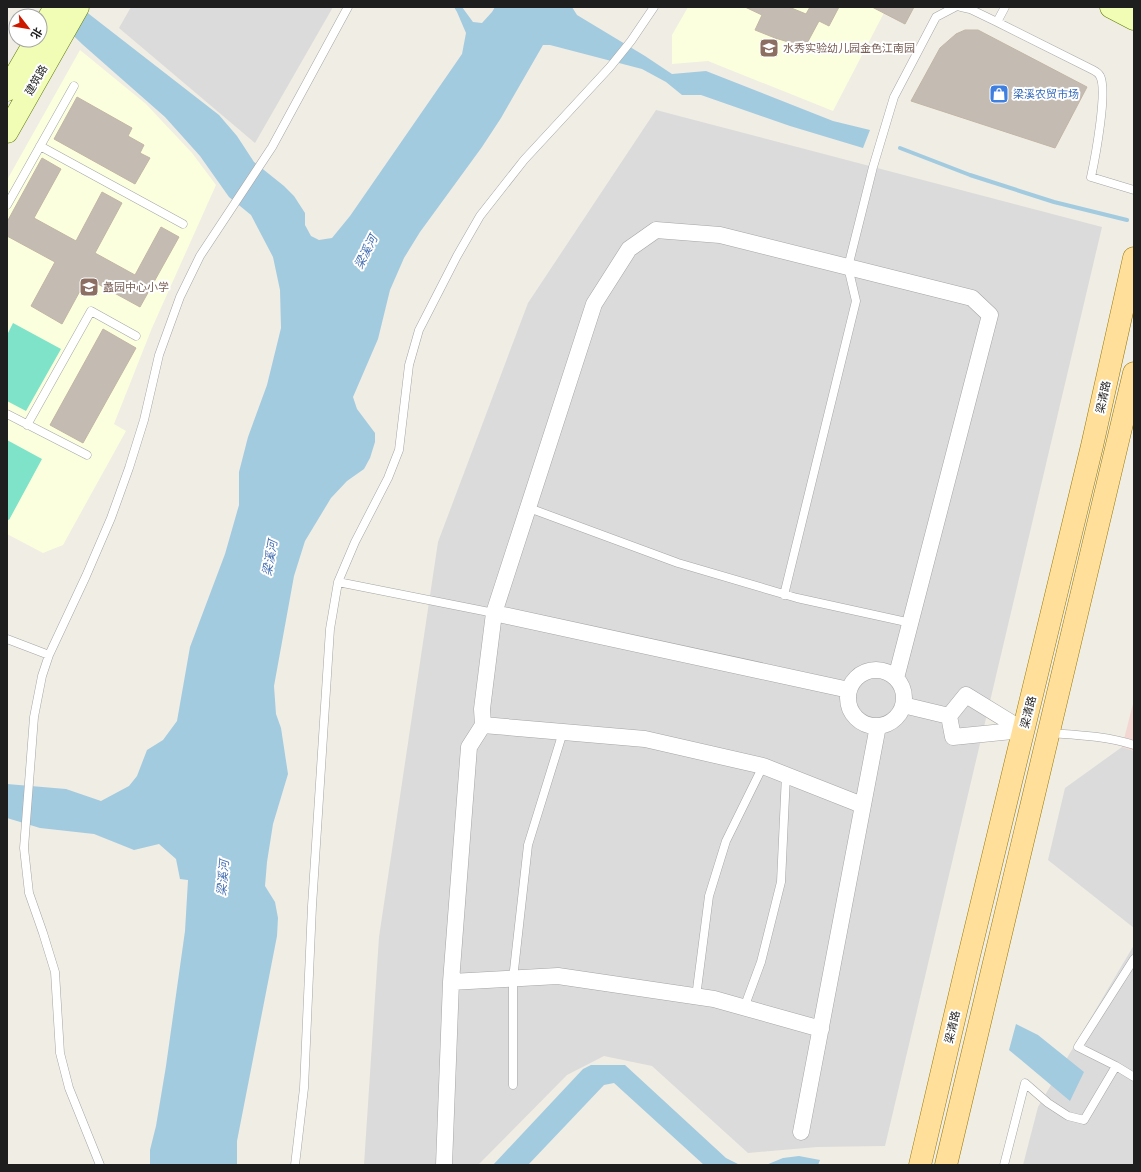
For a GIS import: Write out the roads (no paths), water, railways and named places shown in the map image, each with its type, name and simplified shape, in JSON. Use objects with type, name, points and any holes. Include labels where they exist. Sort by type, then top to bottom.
[{"type":"main road","name":"建筑路","points":[[48,25],[55,7]]},
{"type":"main road","name":"建筑路","points":[[48,32],[78,7]]},
{"type":"main road","points":[[1111,7],[1134,19]]},
{"type":"main road","name":"建筑路","points":[[7,90],[35,48]]},
{"type":"main road","name":"建筑路","points":[[7,132],[39,48]]},
{"type":"main road","name":"梁清路","points":[[920,1165],[1090,454],[1134,258]]},
{"type":"main road","points":[[946,1165],[1134,373]]},
{"type":"main road","points":[[1023,730],[1049,733]]},
{"type":"street","points":[[444,1165],[451,982],[469,747],[483,725],[482,709],[494,613],[594,304],[629,249],[656,230],[720,235],[848,266],[972,298],[990,315],[896,678]]},
{"type":"street","points":[[494,613],[849,690]]},
{"type":"street","points":[[870,670],[888,672],[896,678],[902,686],[904,696],[903,705],[900,713],[894,720],[878,726],[869,725],[861,722],[850,708],[848,700],[849,690],[854,681],[861,674],[870,670]]},
{"type":"street","points":[[966,695],[1023,730],[953,737],[949,716],[966,695]]},
{"type":"street","points":[[903,705],[949,716]]},
{"type":"street","points":[[483,725],[645,739],[763,766],[862,805]]},
{"type":"street","points":[[801,1132],[878,726]]},
{"type":"street","points":[[451,982],[558,976],[714,1000],[821,1029]]},
{"type":"lane","points":[[100,1165],[69,1088],[60,1053],[55,972],[44,933],[29,893],[24,848],[34,717],[42,676],[49,655],[86,576],[129,468],[144,420],[159,355],[180,297],[200,256],[226,219],[272,147],[348,7]]},
{"type":"lane","points":[[295,1165],[304,1088],[312,906],[330,629],[338,582],[355,542],[388,478],[399,450],[410,365],[419,330],[457,256],[480,216],[524,160],[610,68],[632,41],[654,7]]},
{"type":"lane","points":[[784,595],[856,301],[848,266],[873,167],[894,97],[936,17],[955,7]]},
{"type":"lane","points":[[961,7],[970,9],[998,22],[1093,70],[1100,76],[1102,86],[1099,138],[1091,177],[1134,190]]},
{"type":"lane","points":[[998,22],[1005,7]]},
{"type":"lane","points":[[7,205],[74,86]]},
{"type":"lane","points":[[40,146],[183,224]]},
{"type":"lane","points":[[27,425],[91,312],[136,336]]},
{"type":"lane","points":[[7,414],[87,455]]},
{"type":"lane","points":[[529,508],[678,563],[784,595],[911,623]]},
{"type":"lane","points":[[338,582],[494,613]]},
{"type":"lane","points":[[7,638],[49,655]]},
{"type":"lane","points":[[513,1084],[513,978],[528,844],[563,732]]},
{"type":"lane","points":[[1049,733],[1086,735],[1124,741],[1134,745]]},
{"type":"lane","points":[[696,997],[709,896],[726,841],[763,766]]},
{"type":"lane","points":[[744,1008],[761,962],[781,882],[786,775]]},
{"type":"lane","points":[[1134,959],[1078,1047],[1134,1077]]},
{"type":"lane","points":[[1004,1165],[1025,1083],[1048,1103],[1068,1116],[1084,1120],[1116,1066]]},
{"type":"water","name":"梁溪河","points":[[44,7],[80,7],[219,115],[237,136],[254,162],[294,196],[305,213],[305,225],[311,236],[319,240],[332,238],[350,216],[462,54],[466,33],[454,7],[462,7],[473,22],[482,23],[495,7],[572,7],[577,15],[672,74],[706,71],[833,121],[870,130],[863,148],[790,126],[701,95],[682,95],[666,82],[642,69],[550,45],[543,45],[501,118],[482,147],[420,232],[404,258],[390,290],[378,339],[353,397],[357,409],[375,433],[375,442],[370,458],[364,469],[347,481],[331,498],[305,541],[294,576],[274,686],[276,714],[281,728],[288,774],[273,824],[265,886],[275,902],[278,918],[277,936],[237,1141],[237,1165],[150,1165],[150,1150],[156,1126],[166,1066],[185,931],[188,880],[180,879],[176,859],[159,844],[134,850],[94,834],[40,828],[7,818],[7,784],[66,789],[101,801],[129,786],[137,776],[147,750],[163,740],[177,721],[190,647],[225,554],[239,505],[239,472],[248,437],[267,385],[281,328],[280,290],[273,257],[251,215],[229,197],[200,156],[165,117],[82,44],[48,11],[48,8]]},
{"type":"water","points":[[1016,1024],[1038,1035],[1084,1072],[1070,1101],[1009,1050]]},
{"type":"water","points":[[591,1065],[625,1065],[726,1158],[740,1165],[704,1165],[614,1083],[604,1085],[528,1165],[493,1165],[583,1069]]},
{"type":"water","points":[[799,1156],[820,1160],[818,1165],[766,1165],[783,1158]]},
{"type":"waterway","points":[[900,148],[970,175],[1054,202],[1127,220]]},
{"type":"place","name":"水秀实验幼儿园金色江南园","points":[[769,48]]},
{"type":"place","name":"梁溪农贸市场","points":[[999,94]]},
{"type":"place","name":"蠡园中心小学","points":[[89,287]]}]
